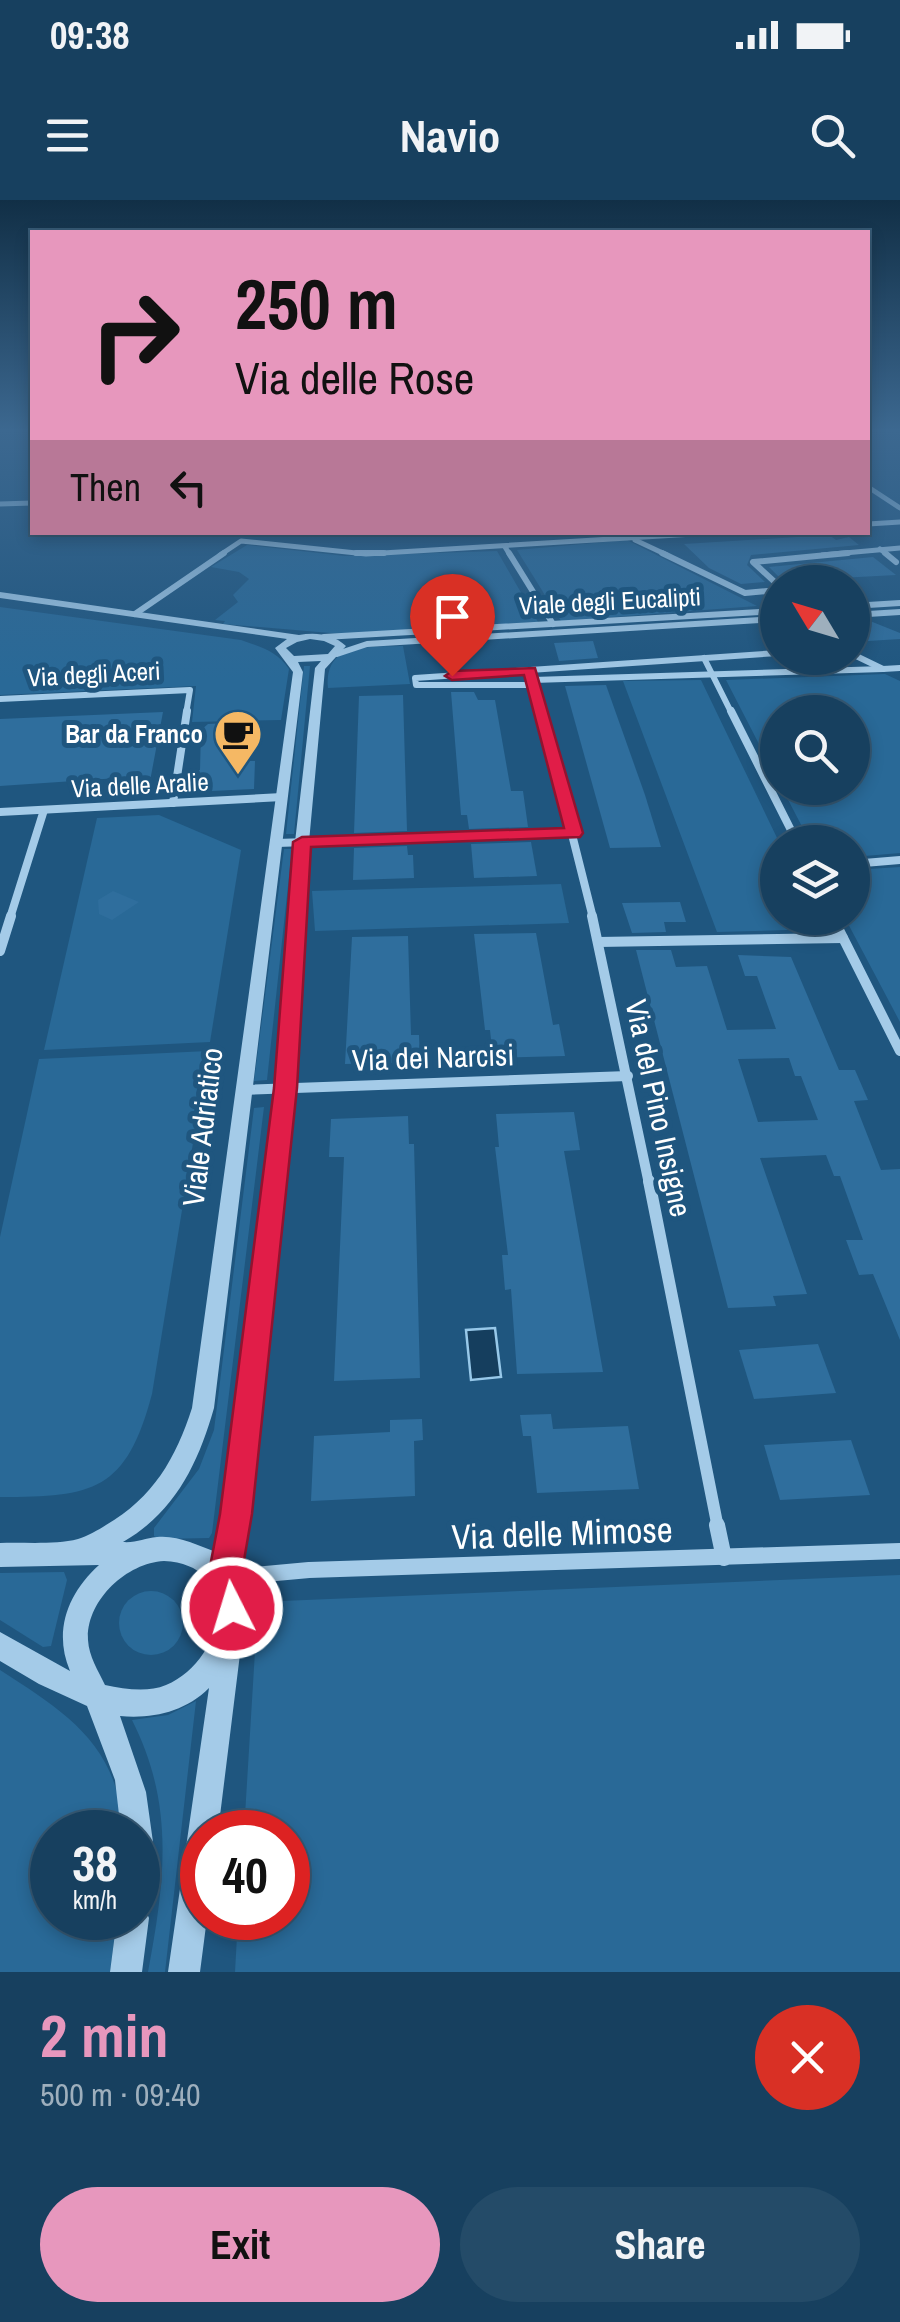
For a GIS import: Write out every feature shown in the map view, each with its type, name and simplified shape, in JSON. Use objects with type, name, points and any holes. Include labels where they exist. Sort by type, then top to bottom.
[{"type":"street","points":[[870,524],[900,522]]},
{"type":"street","points":[[135,614],[241,541],[350,554],[679,535]]},
{"type":"street","points":[[631,538],[745,593],[760,591]]},
{"type":"street","points":[[505,547],[553,624]]},
{"type":"street","points":[[760,570],[752,562],[900,548]]},
{"type":"street","points":[[880,549],[896,562]]},
{"type":"street","points":[[0,598],[301,638]]},
{"type":"street","points":[[0,598],[243,636],[268,643],[286,655],[333,656]]},
{"type":"street","points":[[870,605],[900,603]]},
{"type":"street","name":"Viale degli Eucalipti","points":[[324,637],[760,612]]},
{"type":"street","points":[[870,614],[900,612]]},
{"type":"street","name":"Viale degli Eucalipti","points":[[333,656],[367,644],[760,621]]},
{"type":"street","points":[[184,1972],[231,1628],[226,1572],[286,1088],[302,842],[320,668],[340,650],[338,642],[324,637],[301,638],[288,641],[286,655]]},
{"type":"street","points":[[760,654],[704,658],[532,679],[492,685],[416,686],[415,678],[488,673],[532,679],[713,676],[900,668]]},
{"type":"street","name":"Viale Adriatico","points":[[79,1551],[124,1529],[175,1481],[194,1441],[202,1408],[298,672],[286,655]]},
{"type":"street","points":[[704,658],[788,825]]},
{"type":"street","points":[[870,663],[883,669]]},
{"type":"street","points":[[488,673],[492,685]]},
{"type":"street","name":"Via del Pino Insigne","points":[[532,679],[574,833],[628,1076],[724,1558]]},
{"type":"street","name":"Via degli Aceri","points":[[0,698],[190,690],[174,803]]},
{"type":"street","name":"Via delle Aralie","points":[[0,812],[282,797]]},
{"type":"street","points":[[0,951],[44,810]]},
{"type":"street","points":[[277,843],[574,833]]},
{"type":"street","points":[[870,862],[900,860]]},
{"type":"street","points":[[842,935],[900,1051]]},
{"type":"street","points":[[598,942],[843,938]]},
{"type":"street","name":"Via dei Narcisi","points":[[241,1090],[628,1076]]},
{"type":"street","points":[[0,1555],[79,1551],[134,1555],[165,1548],[207,1561],[229,1588]]},
{"type":"street","name":"Via delle Mimose","points":[[229,1588],[254,1576],[309,1570],[900,1552]]},
{"type":"street","points":[[133,1810],[130,1782],[96,1695],[76,1656],[75,1632],[81,1608],[94,1586],[134,1555]]},
{"type":"street","points":[[0,1645],[42,1672],[96,1695],[143,1704],[167,1700],[190,1688],[208,1671],[231,1628]]},
{"type":"street","points":[[126,1972],[130,1940]]},
{"type":"shaded area","points":[[627,540],[757,606],[561,621],[517,550]]},
{"type":"shaded area","points":[[247,545],[345,556],[497,551],[538,622],[342,634],[223,624],[225,621],[215,620],[238,602],[233,595],[249,579],[239,572],[211,567]]},
{"type":"shaded area","points":[[0,607],[241,640],[262,648],[289,669],[281,720],[192,722],[196,686],[0,695]]},
{"type":"shaded area","points":[[403,646],[410,684],[328,688],[333,662],[341,655],[363,648]]},
{"type":"shaded area","points":[[304,666],[310,666],[294,834],[286,834]]},
{"type":"shaded area","points":[[885,674],[900,681],[900,853],[870,856],[870,825],[801,825],[791,805],[870,805],[870,695],[760,695],[760,746],[726,680]]},
{"type":"shaded area","points":[[701,680],[771,825],[760,825],[760,931],[717,932],[623,681]]},
{"type":"shaded area","points":[[159,815],[241,850],[210,1042],[44,1050],[97,818]]},
{"type":"shaded area","points":[[284,849],[292,849],[267,1080],[254,1081]]},
{"type":"shaded area","points":[[900,867],[900,1022],[854,935],[870,935],[870,869]]},
{"type":"shaded area","points":[[561,884],[569,923],[315,931],[312,891]]},
{"type":"shaded area","points":[[208,1051],[152,1394],[142,1426],[130,1451],[102,1482],[60,1495],[0,1497],[0,1237],[39,1059]]},
{"type":"shaded area","points":[[264,1107],[212,1533],[209,1538],[159,1539],[154,1536],[154,1528],[199,1469],[214,1430],[254,1108]]},
{"type":"shaded area","points":[[495,1328],[501,1377],[471,1380],[466,1330]]},
{"type":"shaded area","points":[[64,1572],[67,1580],[51,1646],[43,1647],[0,1620],[0,1573]]},
{"type":"shaded area","points":[[900,1575],[900,1972],[235,1972],[237,1940],[310,1940],[310,1810],[245,1810],[258,1602]]},
{"type":"shaded area","points":[[151,1591],[174,1600],[183,1623],[174,1646],[151,1655],[128,1646],[119,1623],[128,1600]]},
{"type":"shaded area","points":[[0,1670],[85,1734],[112,1776],[120,1810],[30,1810],[30,1940],[114,1940],[110,1972],[0,1972]]},
{"type":"shaded area","points":[[196,1701],[184,1810],[180,1810],[165,1972],[148,1972],[153,1940],[160,1940],[160,1810],[146,1752],[132,1720],[168,1715]]},
{"type":"building","points":[[829,535],[836,540],[849,537],[859,545],[751,555],[747,565],[760,577],[760,582],[741,584],[709,568],[684,544]]},
{"type":"building","points":[[873,557],[896,575],[870,576],[870,565],[790,565]]},
{"type":"building","points":[[870,621],[900,633],[900,639],[870,641]]},
{"type":"building","points":[[593,641],[598,658],[559,661],[554,643]]},
{"type":"building","points":[[606,685],[661,847],[610,848],[565,686]]},
{"type":"building","points":[[451,692],[474,692],[478,700],[495,700],[511,791],[523,791],[528,827],[469,829],[467,815],[461,815]]},
{"type":"building","points":[[403,695],[407,831],[354,833],[359,696]]},
{"type":"building","points":[[163,712],[147,797],[132,797],[133,777],[0,786],[0,719]]},
{"type":"building","points":[[250,722],[248,761],[255,761],[254,789],[189,792],[191,770],[200,770],[201,730],[208,724]]},
{"type":"building","points":[[531,842],[537,876],[474,878],[471,844]]},
{"type":"building","points":[[407,846],[408,855],[413,855],[414,878],[353,880],[354,848]]},
{"type":"building","points":[[113,891],[139,902],[112,920],[99,914],[98,900]]},
{"type":"building","points":[[680,902],[686,922],[664,922],[666,932],[632,933],[622,903]]},
{"type":"building","points":[[536,933],[553,1025],[559,1024],[565,1056],[493,1058],[490,1030],[485,1030],[474,934]]},
{"type":"building","points":[[408,936],[411,1035],[419,1035],[420,1062],[345,1064],[352,937]]},
{"type":"building","points":[[636,950],[671,950],[676,967],[707,966],[727,1030],[776,1029],[757,976],[745,976],[738,955],[791,957],[839,1070],[855,1070],[868,1100],[854,1101],[881,1170],[900,1169],[900,1340],[873,1274],[859,1275],[846,1240],[863,1240],[840,1176],[834,1176],[826,1155],[760,1158],[807,1294],[773,1296],[776,1306],[728,1308]],"holes":[[[789,1058],[795,1076],[801,1076],[818,1120],[758,1122],[738,1059]]]},
{"type":"building","points":[[574,1112],[580,1150],[564,1151],[603,1372],[517,1374],[511,1289],[505,1290],[502,1255],[508,1255],[495,1147],[499,1147],[496,1114]]},
{"type":"building","points":[[408,1116],[409,1144],[414,1144],[420,1378],[334,1381],[344,1157],[329,1157],[331,1119]]},
{"type":"building","points":[[818,1344],[836,1393],[754,1399],[739,1350]]},
{"type":"building","points":[[551,1414],[553,1429],[628,1426],[639,1489],[537,1493],[531,1436],[523,1436],[520,1415]]},
{"type":"building","points":[[422,1419],[423,1440],[414,1441],[415,1496],[311,1501],[314,1436],[390,1432],[390,1420]]},
{"type":"building","points":[[851,1440],[870,1495],[780,1500],[764,1445]]},
{"type":"place","name":"Bar da Franco","points":[[238,776]]},
{"type":"route","points":[[232,1608],[226,1572],[286,1088],[302,842],[574,833],[530,671],[452,676]]}]
